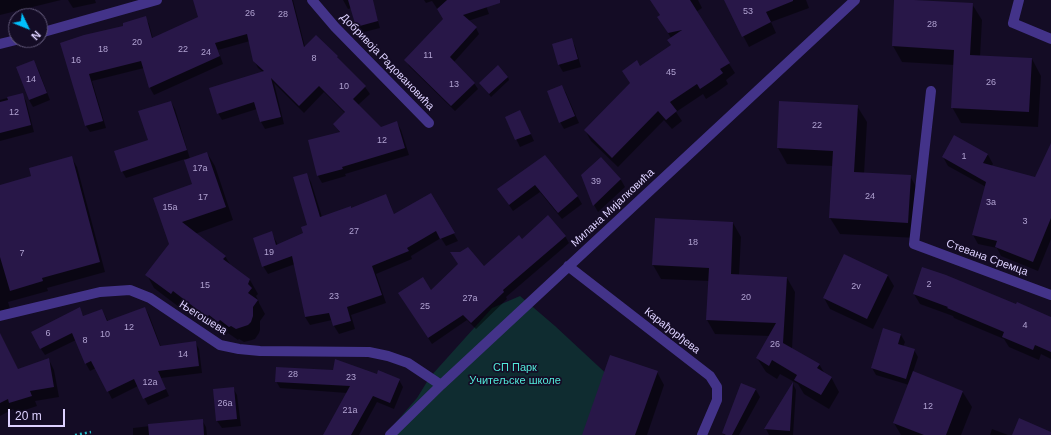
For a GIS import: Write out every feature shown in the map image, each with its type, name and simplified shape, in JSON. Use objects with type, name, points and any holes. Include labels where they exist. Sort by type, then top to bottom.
[{"type":"street","points":[[48,31],[157,0]]},
{"type":"street","name":"Добривоја Радовановића","points":[[312,0],[335,27],[428,123]]},
{"type":"street","name":"Милана Мијалковића","points":[[390,435],[568,266],[855,0]]},
{"type":"street","points":[[1019,0],[1013,23],[1051,39]]},
{"type":"street","name":"Стевана Сремца","points":[[931,91],[914,244],[1051,295]]},
{"type":"street","name":"Карађорђева","points":[[568,266],[710,376],[718,387],[717,400],[702,435]]},
{"type":"street","name":"Његошева","points":[[0,316],[100,292],[130,290],[150,298],[220,344],[239,349],[260,351],[368,352],[388,356],[408,363],[441,385]]},
{"type":"path","points":[[75,435],[91,432]]},
{"type":"green space","name":"СП Парк Учитељске школе","points":[[520,296],[555,326],[626,392],[631,435],[385,435],[417,398],[430,377],[492,308]]},
{"type":"building","points":[[193,0],[292,0],[304,47],[316,35],[338,56],[337,57],[366,86],[353,99],[381,127],[397,121],[405,148],[342,167],[343,169],[317,176],[308,140],[340,132],[333,124],[345,112],[319,86],[299,106],[271,78],[281,117],[260,122],[254,102],[217,114],[209,88],[264,71],[253,61],[247,34],[215,43],[220,56],[149,88],[141,61],[89,74],[103,121],[85,126],[60,43],[84,35],[123,26],[123,23],[146,16],[152,38],[198,17]]},
{"type":"building","points":[[348,0],[373,0],[378,21],[356,27]]},
{"type":"building","points":[[447,0],[500,0],[500,3],[463,15],[477,27],[450,57],[475,83],[451,106],[404,60],[443,19],[437,9]]},
{"type":"building","points":[[650,0],[690,0],[730,63],[720,69],[723,73],[700,89],[697,84],[670,102],[677,111],[666,120],[658,111],[612,158],[584,130],[630,83],[622,71],[637,60],[640,66],[671,45],[667,40],[682,30],[668,33],[657,17],[660,15]]},
{"type":"building","points":[[724,0],[793,1],[766,12],[771,22],[742,37]]},
{"type":"building","points":[[894,0],[973,3],[970,55],[1032,58],[1029,112],[951,108],[954,50],[892,46]]},
{"type":"building","points":[[572,38],[578,59],[558,65],[552,44]]},
{"type":"building","points":[[34,60],[47,93],[29,100],[16,67]]},
{"type":"building","points":[[498,65],[508,77],[489,94],[479,83]]},
{"type":"building","points":[[562,85],[575,116],[559,123],[547,91]]},
{"type":"building","points":[[23,93],[31,125],[0,133],[0,102],[8,100],[7,97]]},
{"type":"building","points":[[171,101],[187,150],[121,172],[114,151],[148,140],[138,111]]},
{"type":"building","points":[[779,101],[858,105],[854,172],[911,175],[908,223],[829,218],[833,151],[777,148]]},
{"type":"building","points":[[520,110],[531,134],[515,140],[505,117]]},
{"type":"building","points":[[954,135],[988,154],[983,163],[1035,177],[1051,143],[1051,218],[1033,262],[995,247],[997,241],[972,235],[986,182],[942,157]]},
{"type":"building","points":[[207,152],[226,207],[182,222],[226,256],[223,259],[250,279],[248,284],[252,288],[248,293],[258,300],[253,307],[251,322],[248,325],[236,329],[231,326],[229,327],[220,320],[218,322],[209,315],[207,317],[173,291],[171,294],[145,275],[169,244],[153,198],[192,184],[184,160]]},
{"type":"building","points":[[545,155],[578,196],[558,213],[535,185],[509,205],[497,189]]},
{"type":"building","points":[[72,156],[100,262],[42,278],[43,281],[10,291],[0,257],[0,185],[31,176],[29,168]]},
{"type":"building","points":[[601,157],[621,179],[593,206],[581,175]]},
{"type":"building","points":[[307,173],[320,217],[351,206],[351,208],[386,194],[394,214],[431,193],[455,233],[440,239],[436,231],[407,248],[409,251],[372,266],[382,295],[347,307],[351,321],[333,326],[329,313],[305,317],[292,256],[262,267],[253,238],[272,231],[276,245],[303,233],[301,227],[307,225],[293,177]]},
{"type":"building","points":[[548,215],[566,236],[503,290],[504,292],[471,323],[463,315],[428,338],[398,293],[423,277],[431,290],[458,264],[450,252],[460,252],[468,247],[484,266],[519,235],[522,239]]},
{"type":"building","points":[[655,218],[733,222],[731,274],[787,277],[783,343],[820,364],[817,368],[832,377],[821,395],[794,380],[797,375],[772,360],[769,366],[756,358],[776,323],[706,320],[709,268],[652,265]]},
{"type":"building","points":[[844,254],[888,275],[867,319],[823,298]]},
{"type":"building","points":[[922,267],[946,275],[1016,304],[1017,302],[1051,317],[1051,352],[1035,345],[1033,350],[1002,337],[1004,332],[947,308],[948,307],[913,294]]},
{"type":"building","points":[[80,307],[83,316],[102,309],[107,321],[145,307],[160,346],[196,341],[199,366],[158,371],[166,389],[143,399],[134,379],[107,392],[91,361],[85,364],[72,333],[40,349],[31,332]]},
{"type":"building","points":[[883,328],[901,334],[898,344],[915,349],[906,379],[871,368]]},
{"type":"building","points":[[0,333],[18,369],[49,358],[54,387],[30,391],[32,396],[9,403],[8,399],[0,403]]},
{"type":"building","points":[[610,355],[658,371],[635,435],[582,435]]},
{"type":"building","points":[[335,359],[377,374],[378,370],[400,379],[390,403],[373,396],[351,435],[323,435],[350,386],[275,382],[276,367],[333,370]]},
{"type":"building","points":[[913,371],[963,391],[946,435],[924,435],[893,423]]},
{"type":"building","points":[[793,382],[790,431],[764,429]]},
{"type":"building","points":[[741,383],[756,389],[732,435],[726,435],[722,433]]},
{"type":"building","points":[[234,387],[237,419],[216,421],[213,389]]},
{"type":"building","points":[[1019,418],[1051,432],[1051,435],[1012,435]]},
{"type":"building","points":[[203,419],[204,435],[149,435],[148,424]]}]
